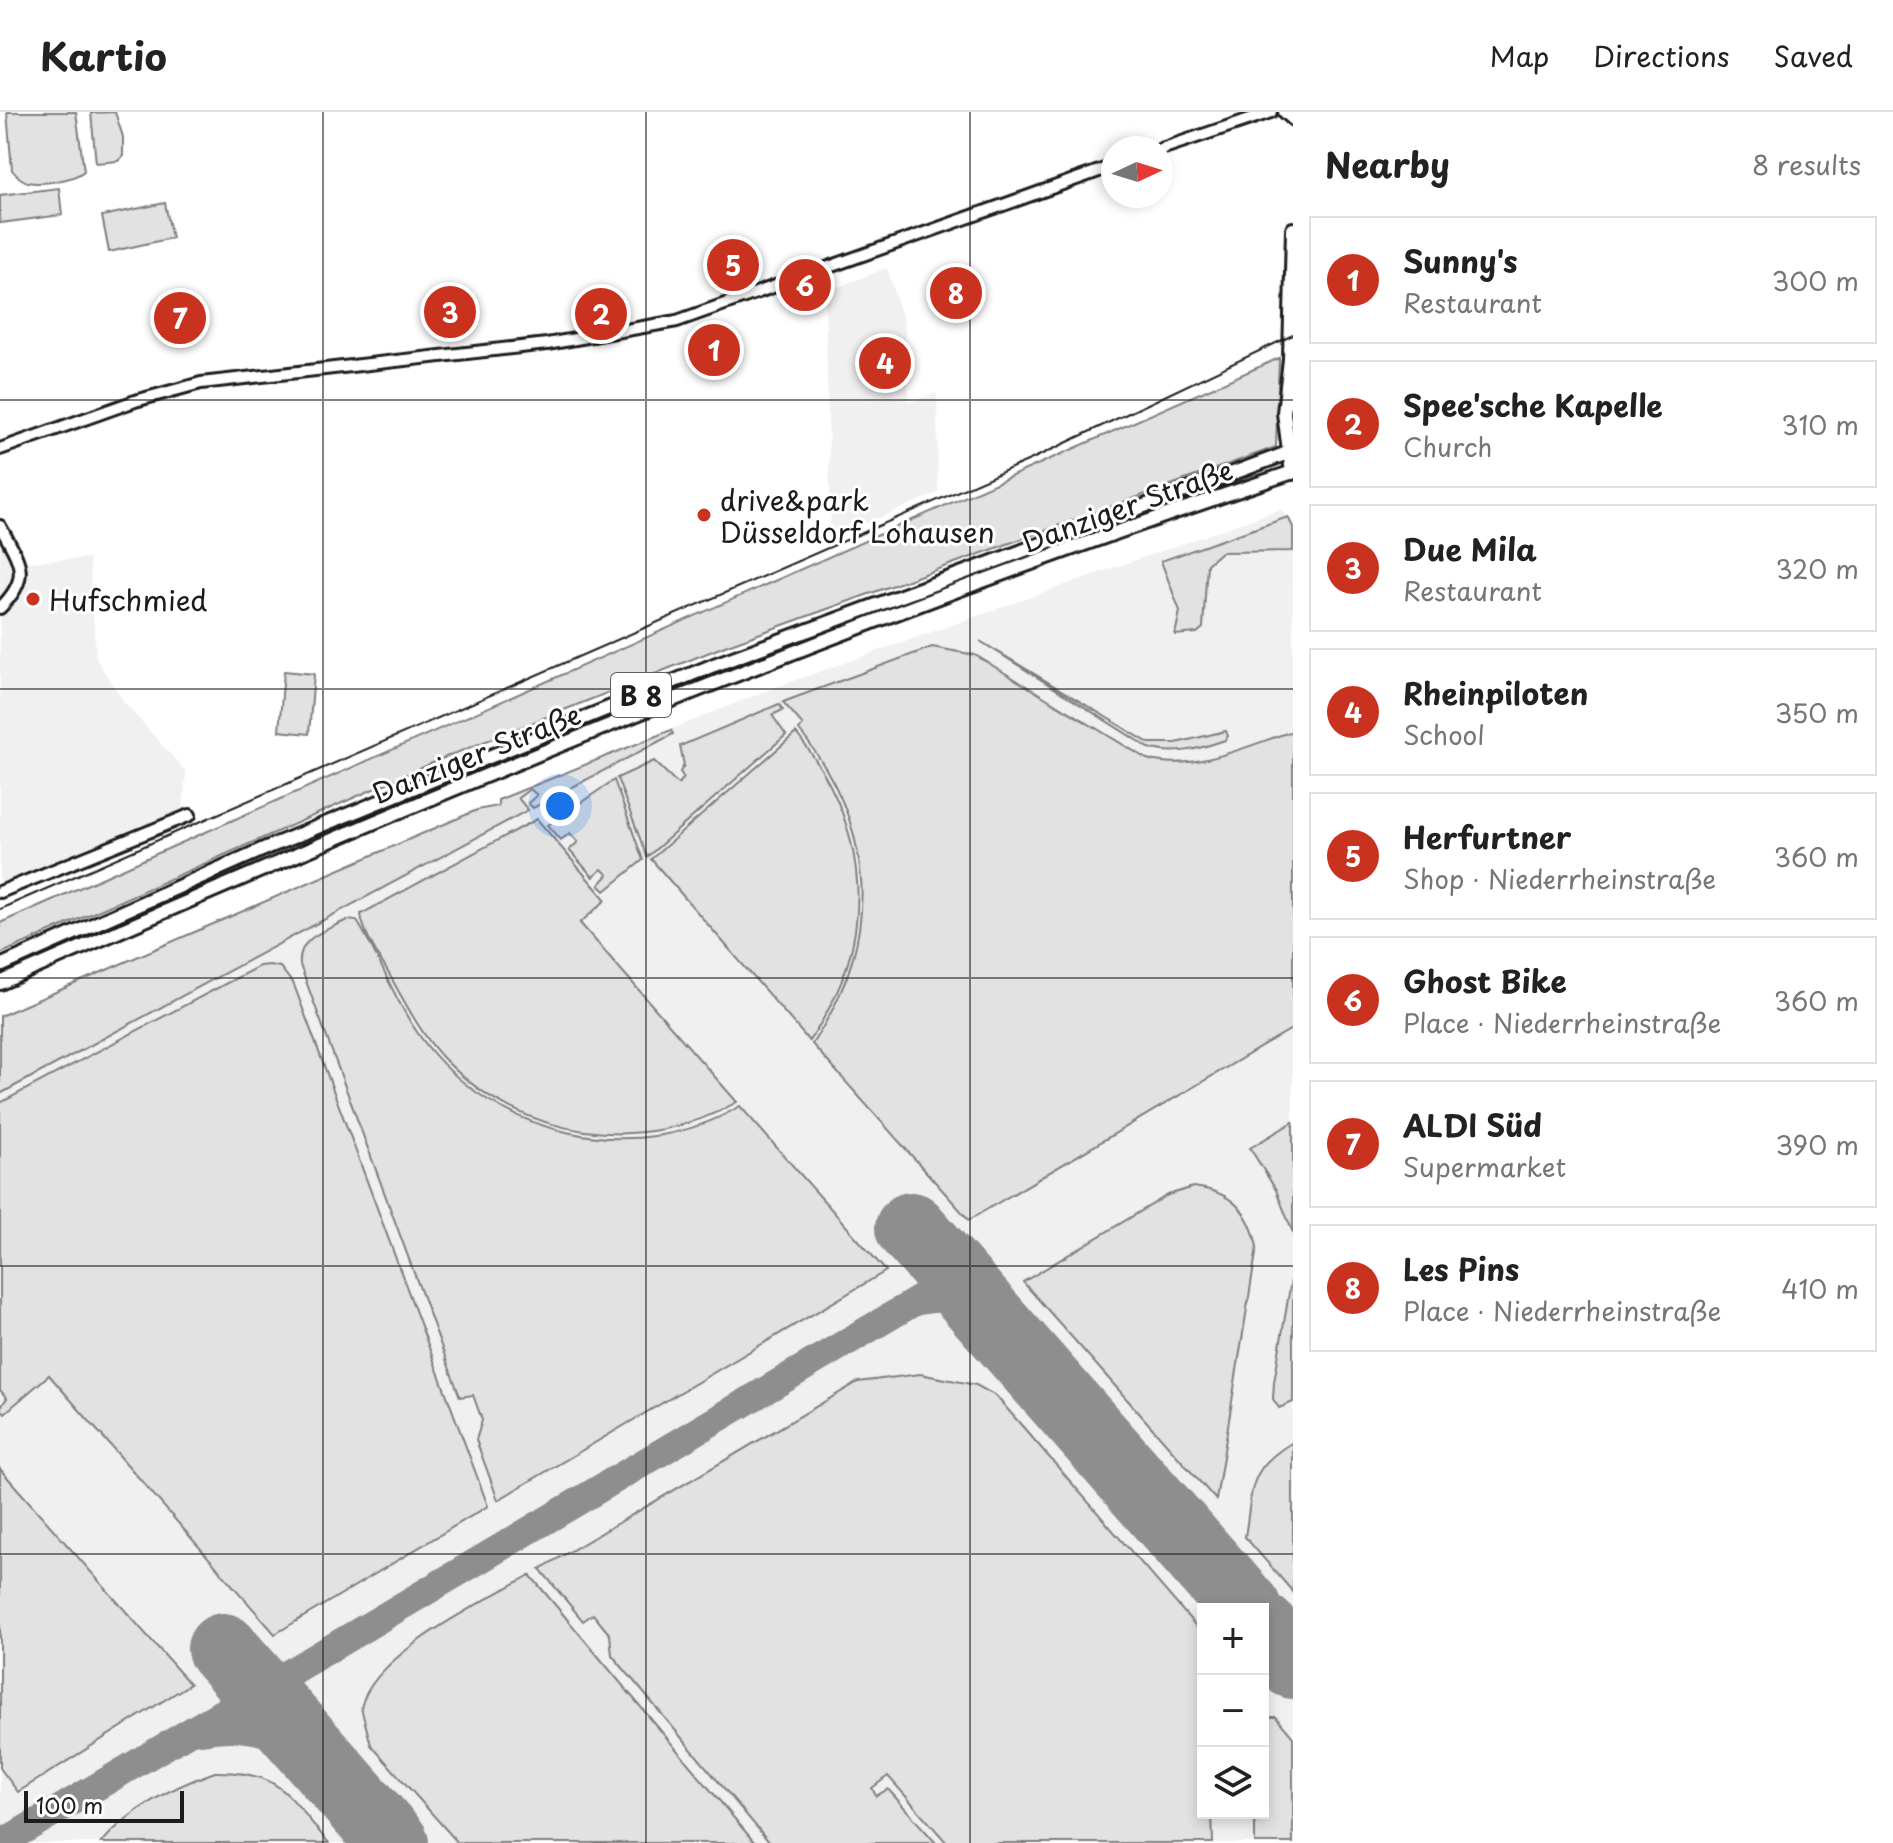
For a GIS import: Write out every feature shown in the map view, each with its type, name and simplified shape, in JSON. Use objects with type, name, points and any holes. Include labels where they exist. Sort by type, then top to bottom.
[{"type":"main road","name":"Danziger Straße","points":[[0,983],[340,835],[762,664],[947,594],[1293,472],[1284,413],[1290,359],[1293,229]]},
{"type":"main road","name":"Danziger Straße","points":[[1290,359],[1293,377]]},
{"type":"main road","name":"Danziger Straße","points":[[0,966],[266,848],[714,665],[1290,451]]},
{"type":"street","points":[[1173,145],[1271,112]]},
{"type":"street","points":[[1284,112],[1293,120]]},
{"type":"street","points":[[0,449],[135,401],[201,383],[547,344],[677,321],[1101,170]]},
{"type":"street","points":[[0,526],[19,562],[22,576],[18,588],[0,608]]},
{"type":"street","points":[[0,892],[190,815]]},
{"type":"shaded area","points":[[7,112],[76,112],[84,171],[73,177],[49,182],[28,182],[19,177],[12,170]]},
{"type":"shaded area","points":[[115,112],[123,137],[123,156],[118,161],[96,163],[91,113]]},
{"type":"shaded area","points":[[59,188],[62,215],[0,223],[0,195]]},
{"type":"shaded area","points":[[165,203],[172,238],[109,252],[102,216]]},
{"type":"shaded area","points":[[887,268],[904,323],[909,402],[937,393],[938,493],[831,538],[825,292]]},
{"type":"shaded area","points":[[1279,358],[1276,447],[725,646],[446,757],[0,954],[0,923]]},
{"type":"shaded area","points":[[1281,509],[1293,527],[1293,1843],[0,1843],[0,1016],[477,810],[498,806],[498,800],[773,688]]},
{"type":"shaded area","points":[[1288,517],[1293,527],[1293,551],[1221,552],[1207,564],[1203,628],[1197,633],[1175,635],[1180,611],[1161,561]]},
{"type":"shaded area","points":[[0,530],[8,545],[26,562],[89,558],[96,659],[124,702],[186,772],[183,811],[0,885]]},
{"type":"shaded area","points":[[980,641],[1149,743],[1176,743],[1226,731],[1228,736],[1225,740],[1187,750],[1149,748]]},
{"type":"shaded area","points":[[932,647],[975,655],[1147,759],[1165,762],[1202,760],[1293,731],[1293,1028],[969,1220],[812,1044],[835,1004],[851,964],[860,924],[861,884],[856,845],[844,806],[825,767],[799,730],[803,725],[783,702]]},
{"type":"shaded area","points":[[284,671],[314,674],[309,734],[279,731]]},
{"type":"shaded area","points":[[779,704],[783,710],[772,715],[786,735],[647,857],[617,778],[654,761],[678,784],[684,778],[680,772],[684,765],[680,746]]},
{"type":"shaded area","points":[[671,730],[673,734],[533,808],[528,803],[537,795],[530,789],[518,798],[528,810],[0,1094],[0,1016],[477,810],[498,806],[498,800]]},
{"type":"shaded area","points":[[796,733],[821,769],[840,807],[852,845],[857,885],[856,924],[847,964],[832,1003],[809,1041],[651,859]]},
{"type":"shaded area","points":[[614,780],[643,860],[605,891],[599,885],[608,875],[602,869],[593,877],[569,850],[578,842],[570,833],[561,840],[548,825]]},
{"type":"shaded area","points":[[537,819],[606,900],[580,923],[737,1102],[701,1119],[663,1129],[624,1133],[585,1131],[547,1122],[510,1108],[476,1087],[446,1061],[424,1034],[370,941],[361,914]]},
{"type":"shaded area","points":[[347,920],[357,921],[422,1039],[452,1072],[487,1099],[526,1119],[569,1132],[612,1138],[656,1136],[699,1125],[740,1106],[886,1271],[498,1500],[476,1440],[482,1420],[473,1395],[460,1397],[300,965],[300,955],[308,941]]},
{"type":"shaded area","points":[[259,966],[280,967],[294,985],[488,1506],[275,1634],[49,1375],[5,1413],[0,1408],[7,1398],[0,1390],[0,1103]]},
{"type":"shaded area","points":[[1293,1122],[1293,1233],[1276,1190],[1250,1148]]},
{"type":"shaded area","points":[[1193,1187],[1218,1193],[1237,1205],[1249,1223],[1257,1247],[1216,1500],[1023,1282],[1168,1195]]},
{"type":"shaded area","points":[[1293,1269],[1293,1402],[1279,1408],[1273,1399],[1274,1382]]},
{"type":"shaded area","points":[[920,1374],[976,1385],[996,1396],[1197,1627],[1197,1819],[1212,1819],[1213,1843],[947,1843],[888,1776],[872,1788],[876,1796],[888,1789],[936,1843],[770,1843],[612,1655],[610,1635],[593,1614],[583,1621],[540,1569],[858,1382]]},
{"type":"shaded area","points":[[1293,1442],[1293,1592],[1245,1537],[1252,1493],[1260,1471],[1267,1461]]},
{"type":"shaded area","points":[[0,1469],[190,1684],[18,1792],[0,1768]]},
{"type":"shaded area","points":[[530,1575],[755,1843],[458,1843],[371,1745],[361,1708],[370,1688],[386,1668],[433,1631]]},
{"type":"shaded area","points":[[1276,1717],[1293,1737],[1293,1843],[1255,1843],[1255,1819],[1269,1819],[1269,1719]]},
{"type":"shaded area","points":[[215,1772],[255,1776],[270,1782],[293,1800],[329,1843],[101,1843],[126,1819],[153,1800]]},
{"type":"taxiway","points":[[2,1843],[955,1278]]},
{"type":"taxiway","points":[[920,1301],[941,1299],[959,1302],[994,1322]]},
{"type":"taxiway","points":[[201,1731],[238,1728],[273,1735],[305,1751],[333,1775]]},
{"type":"runway","points":[[911,1228],[1241,1603]]},
{"type":"runway","points":[[1269,1636],[1293,1663]]},
{"type":"runway","points":[[223,1649],[393,1843]]},
{"type":"tram line","points":[[0,909],[1032,459],[1293,335]]},
{"type":"place","name":"Herfurtner","points":[[733,265]]},
{"type":"place","name":"Ghost Bike","points":[[805,285]]},
{"type":"place","name":"Les Pins","points":[[956,293]]},
{"type":"place","name":"Due Mila","points":[[450,312]]},
{"type":"place","name":"Spee'sche Kapelle","points":[[601,314]]},
{"type":"place","name":"ALDI Süd","points":[[180,318]]},
{"type":"place","name":"Sunny's","points":[[714,350]]},
{"type":"place","name":"Rheinpiloten","points":[[885,363]]},
{"type":"place","name":"drive&park Düsseldorf Lohausen","points":[[704,515]]},
{"type":"place","name":"Hufschmied","points":[[33,599]]}]
